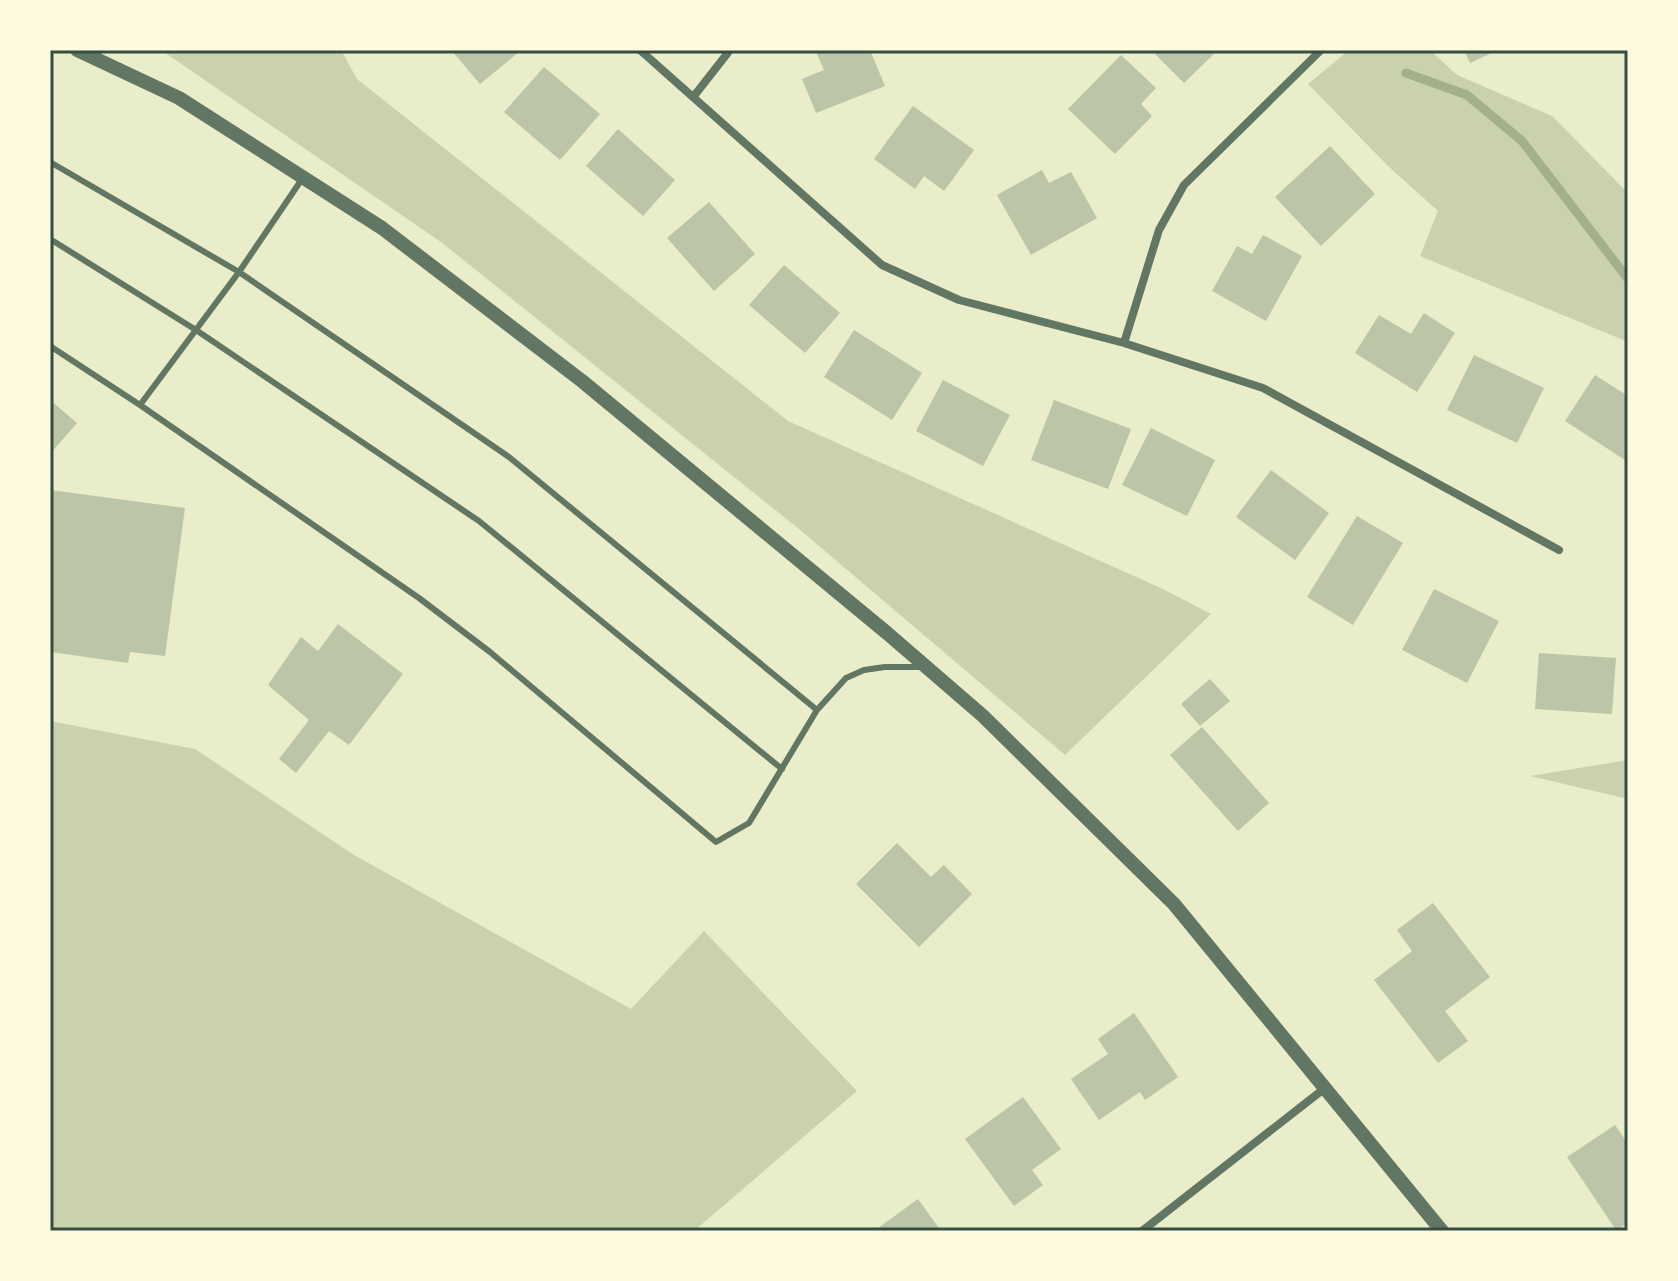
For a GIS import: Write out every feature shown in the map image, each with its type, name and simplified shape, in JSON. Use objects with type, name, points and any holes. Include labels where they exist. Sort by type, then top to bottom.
[{"type":"street","points":[[77,50],[179,98],[382,228],[582,381],[983,716],[1174,904],[1442,1231]]},
{"type":"street","points":[[640,50],[882,265],[959,300],[1124,343],[1263,388],[1559,550]]},
{"type":"street","points":[[694,96],[730,50]]},
{"type":"street","points":[[1124,343],[1159,230],[1184,185],[1321,50]]},
{"type":"street","points":[[1142,1231],[1325,1088]]},
{"type":"lane","points":[[50,162],[239,272],[509,457],[817,710]]},
{"type":"lane","points":[[140,405],[239,272],[303,177]]},
{"type":"lane","points":[[50,239],[196,330],[479,521],[782,769]]},
{"type":"lane","points":[[50,346],[419,598],[490,652],[716,842],[749,823],[817,710],[846,678],[864,670],[885,667],[926,667]]},
{"type":"green space","points":[[161,50],[341,50],[357,79],[788,421],[1163,589],[1211,614],[1065,755],[799,529],[441,242]]},
{"type":"green space","points":[[1349,50],[1430,50],[1457,75],[1552,116],[1628,193],[1628,342],[1420,256],[1438,211],[1389,167],[1308,84]]},
{"type":"green space","points":[[50,721],[195,749],[354,855],[631,1009],[704,931],[857,1091],[694,1231],[50,1231]]},
{"type":"green space","points":[[1628,760],[1628,799],[1530,776]]},
{"type":"building","points":[[451,50],[518,50],[519,52],[480,84]]},
{"type":"building","points":[[870,50],[885,86],[816,113],[802,79],[824,70],[816,52]]},
{"type":"building","points":[[1151,50],[1218,50],[1184,83]]},
{"type":"building","points":[[1464,50],[1498,50],[1470,63]]},
{"type":"building","points":[[1121,55],[1156,88],[1141,104],[1152,116],[1115,154],[1068,109]]},
{"type":"building","points":[[544,67],[600,114],[560,160],[504,112]]},
{"type":"building","points":[[913,106],[974,150],[944,191],[924,176],[915,189],[874,159]]},
{"type":"building","points":[[618,129],[675,180],[643,216],[586,166]]},
{"type":"building","points":[[1330,146],[1375,194],[1321,246],[1275,197]]},
{"type":"building","points":[[1042,170],[1049,183],[1071,172],[1097,218],[1031,255],[997,195]]},
{"type":"building","points":[[709,202],[755,254],[714,291],[667,238]]},
{"type":"building","points":[[1263,235],[1302,256],[1266,321],[1212,291],[1237,246],[1252,254]]},
{"type":"building","points":[[784,265],[840,313],[805,353],[749,305]]},
{"type":"building","points":[[1424,313],[1455,333],[1417,392],[1355,353],[1379,315],[1411,334]]},
{"type":"building","points":[[854,330],[922,373],[892,420],[824,377]]},
{"type":"building","points":[[1474,355],[1544,388],[1517,443],[1447,410]]},
{"type":"building","points":[[1595,375],[1628,396],[1628,462],[1565,421]]},
{"type":"building","points":[[943,380],[1010,415],[983,466],[916,431]]},
{"type":"building","points":[[50,400],[77,423],[50,454]]},
{"type":"building","points":[[1054,400],[1131,429],[1108,489],[1031,460]]},
{"type":"building","points":[[1151,428],[1215,460],[1187,516],[1122,485]]},
{"type":"building","points":[[1271,470],[1329,513],[1295,560],[1236,517]]},
{"type":"building","points":[[50,490],[185,508],[165,656],[130,652],[128,663],[51,652]]},
{"type":"building","points":[[1357,516],[1403,543],[1353,625],[1307,597]]},
{"type":"building","points":[[1434,589],[1499,621],[1467,683],[1402,650]]},
{"type":"building","points":[[338,624],[403,674],[349,745],[329,731],[296,773],[279,759],[309,720],[268,685],[301,637],[318,651]]},
{"type":"building","points":[[1539,653],[1616,658],[1612,714],[1535,709]]},
{"type":"building","points":[[1210,679],[1230,701],[1200,726],[1181,704]]},
{"type":"building","points":[[1202,727],[1269,803],[1238,831],[1170,755]]},
{"type":"building","points":[[897,843],[931,877],[944,865],[972,894],[919,947],[856,884]]},
{"type":"building","points":[[1433,903],[1490,977],[1445,1011],[1468,1041],[1438,1063],[1374,980],[1412,951],[1397,930]]},
{"type":"building","points":[[1134,1013],[1178,1077],[1145,1100],[1140,1092],[1099,1120],[1071,1079],[1108,1054],[1098,1039]]},
{"type":"building","points":[[1023,1097],[1061,1149],[1032,1170],[1043,1185],[1014,1206],[965,1139]]},
{"type":"building","points":[[1615,1125],[1628,1144],[1628,1223],[1616,1230],[1567,1157]]},
{"type":"building","points":[[918,1199],[941,1231],[874,1231]]},
{"type":"waterway","points":[[1406,73],[1467,95],[1522,141],[1628,279]]}]
